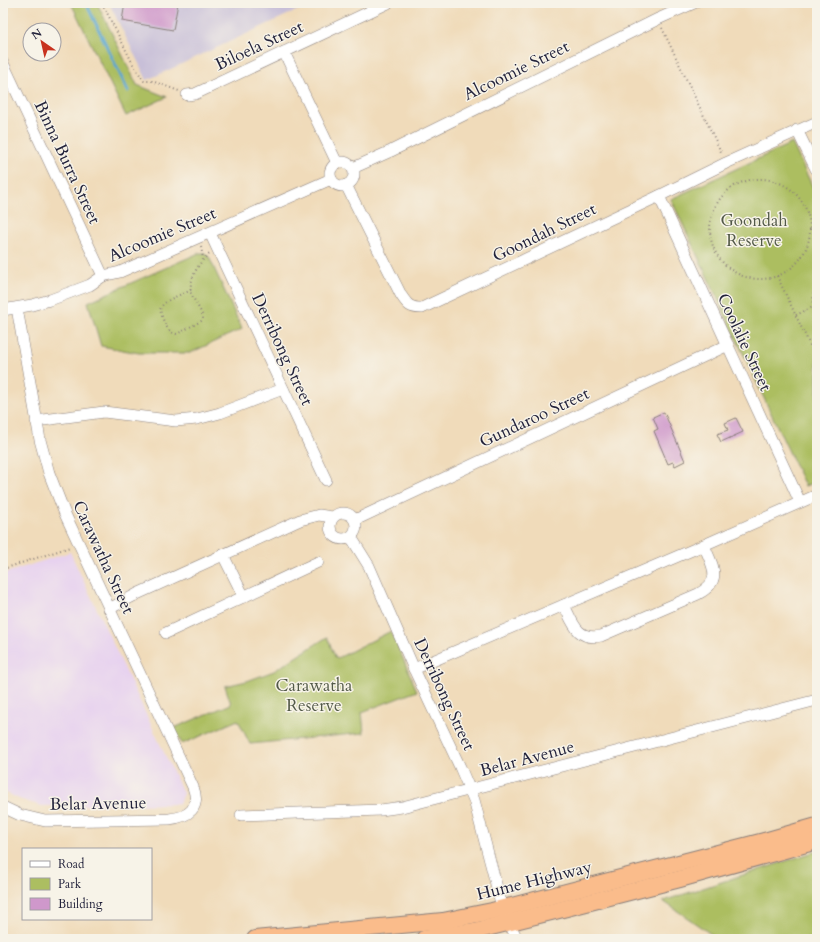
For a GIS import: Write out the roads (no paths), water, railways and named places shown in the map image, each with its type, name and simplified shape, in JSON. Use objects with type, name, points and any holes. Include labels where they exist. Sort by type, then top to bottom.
[{"type":"highway","name":"Hume Highway","points":[[255,939],[443,921],[768,840],[817,826]]},
{"type":"highway","name":"Hume Highway","points":[[424,939],[474,931],[680,879],[817,840]]},
{"type":"street","name":"Biloela Street","points":[[187,96],[195,94],[388,3]]},
{"type":"street","name":"Alcoomie Street","points":[[352,168],[391,151],[658,19],[694,3]]},
{"type":"street","points":[[284,52],[337,163]]},
{"type":"street","name":"Binna Burra Street","points":[[3,63],[103,276]]},
{"type":"street","name":"Goondah Street","points":[[346,185],[401,295],[413,308],[422,308],[726,163],[817,122]]},
{"type":"street","points":[[798,130],[817,171]]},
{"type":"street","points":[[337,163],[348,163],[352,168],[354,176],[346,185],[336,184],[331,179],[330,171],[337,163]]},
{"type":"street","name":"Alcoomie Street","points":[[3,310],[44,301],[90,285],[103,276],[120,272],[331,179]]},
{"type":"street","name":"Coolalie Street","points":[[659,196],[800,502]]},
{"type":"street","name":"Derribong Street","points":[[210,232],[326,480]]},
{"type":"street","name":"Carawatha Street","points":[[17,308],[36,421],[50,473],[65,514],[193,786],[196,795],[194,808]]},
{"type":"street","name":"Gundaroo Street","points":[[355,520],[728,345]]},
{"type":"street","points":[[36,421],[104,412],[176,421],[197,419],[220,413],[283,389]]},
{"type":"street","points":[[414,669],[817,495]]},
{"type":"street","points":[[109,609],[137,594],[300,520],[319,515],[332,517],[344,512],[352,516],[355,520],[356,529],[351,537],[343,539],[335,537],[329,525],[332,517]]},
{"type":"street","name":"Derribong Street","points":[[351,537],[369,566],[414,669],[470,790],[502,907],[517,939]]},
{"type":"street","points":[[564,605],[577,630],[584,636],[592,638],[601,636],[708,589],[713,582],[714,575],[704,545]]},
{"type":"street","points":[[223,555],[244,596]]},
{"type":"street","points":[[166,633],[318,562]]},
{"type":"street","name":"Belar Avenue","points":[[241,815],[382,810],[402,807],[817,700]]},
{"type":"street","name":"Belar Avenue","points":[[3,807],[20,815],[45,821],[175,818],[188,813],[194,808]]},
{"type":"waterway","points":[[86,3],[128,91]]},
{"type":"park label","name":"Goondah Reserve","points":[[754,230]]},
{"type":"park label","name":"Carawatha Reserve","points":[[314,695]]}]
